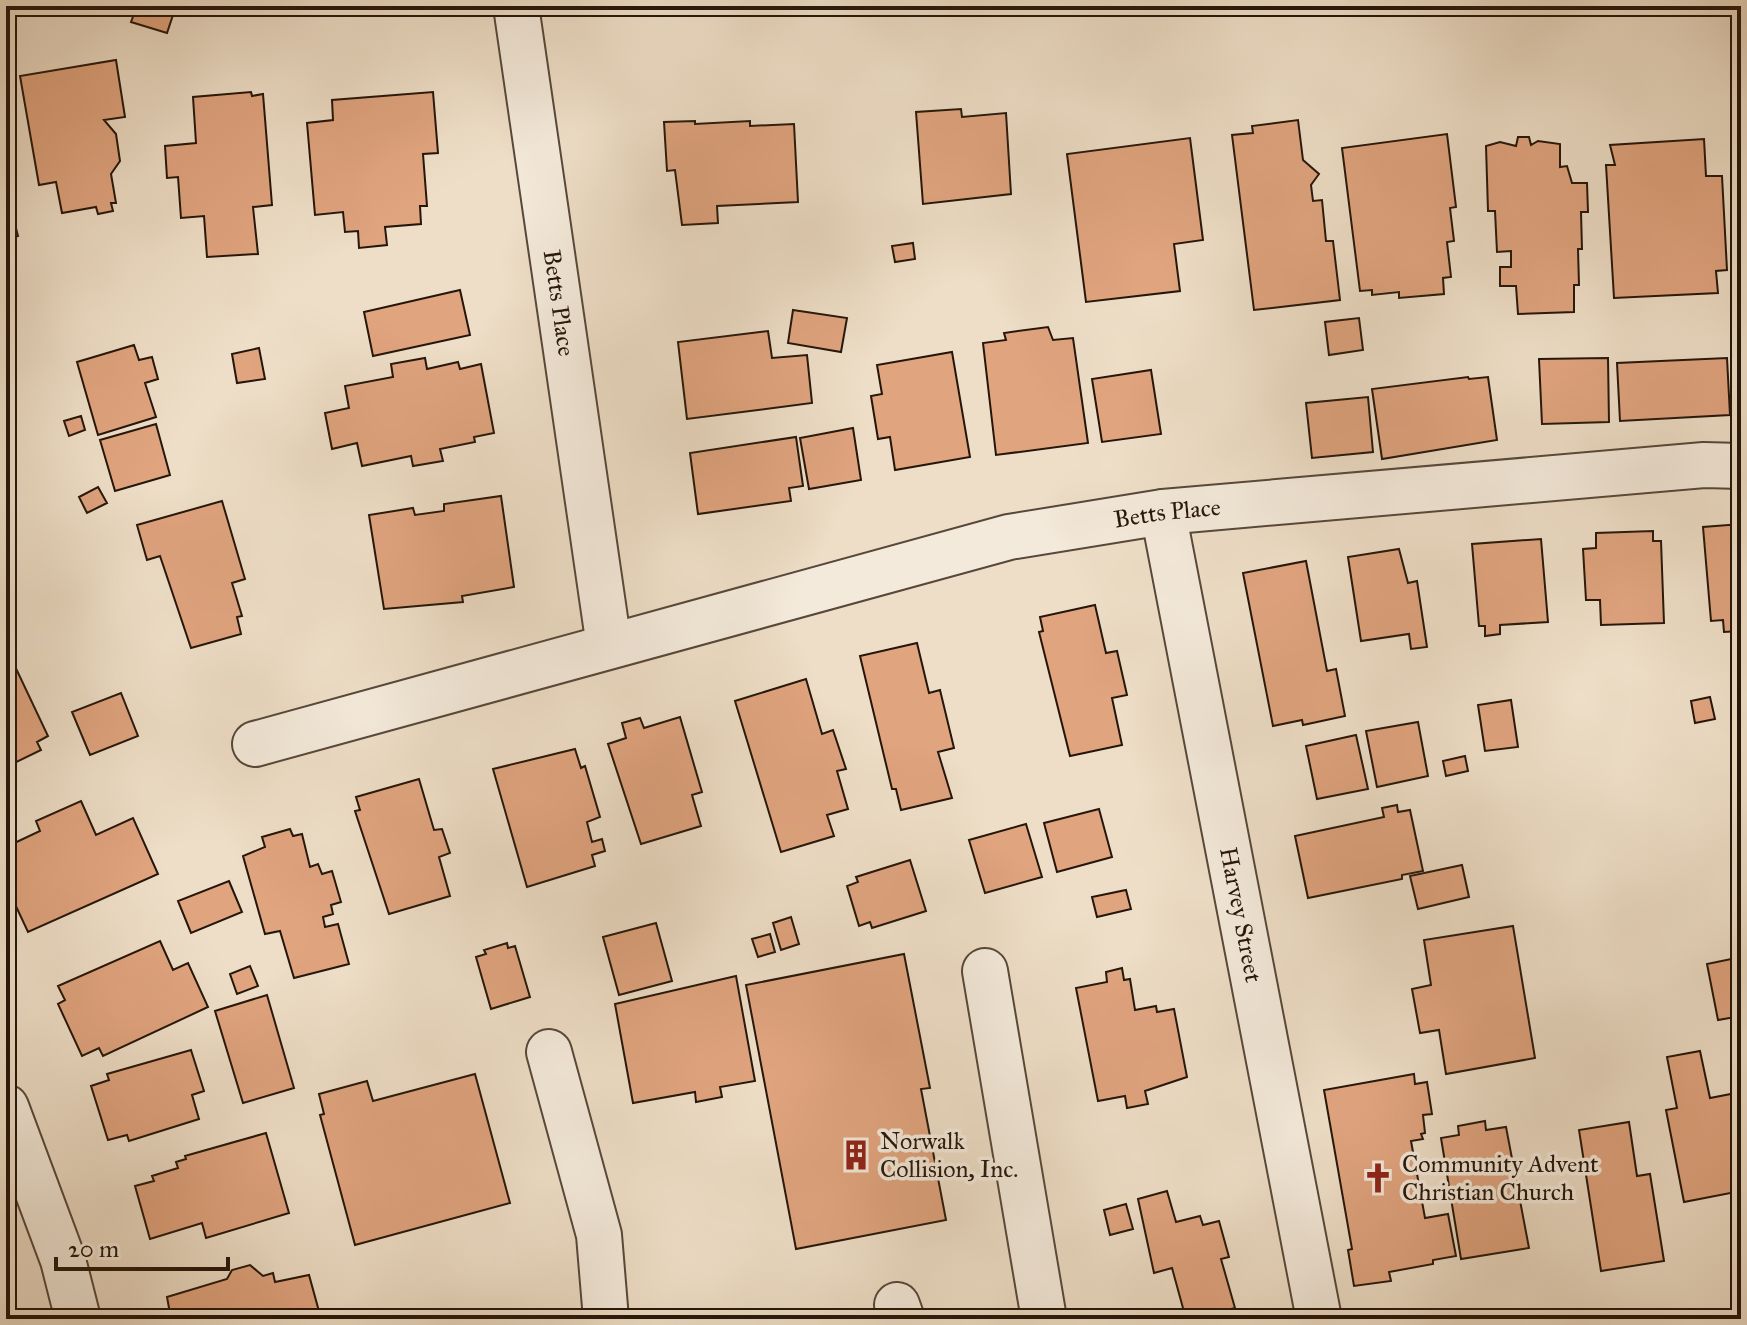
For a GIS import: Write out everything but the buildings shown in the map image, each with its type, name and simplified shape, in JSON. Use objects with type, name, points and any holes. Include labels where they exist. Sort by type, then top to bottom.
[{"type":"street","name":"Betts Place","points":[[516,6],[609,646]]},
{"type":"street","name":"Betts Place","points":[[255,744],[1009,537],[1163,512],[1704,465],[1741,466]]},
{"type":"street","name":"Harvey Street","points":[[1163,512],[1319,1319]]},
{"type":"street","points":[[985,971],[1044,1319]]},
{"type":"street","points":[[549,1052],[599,1235],[606,1319]]},
{"type":"street","points":[[6,1107],[20,1185],[63,1260],[78,1319]]},
{"type":"place","name":"Norwalk Collision, Inc.","points":[[856,1155]]},
{"type":"place","name":"Community Advent Christian Church","points":[[1378,1178]]}]
